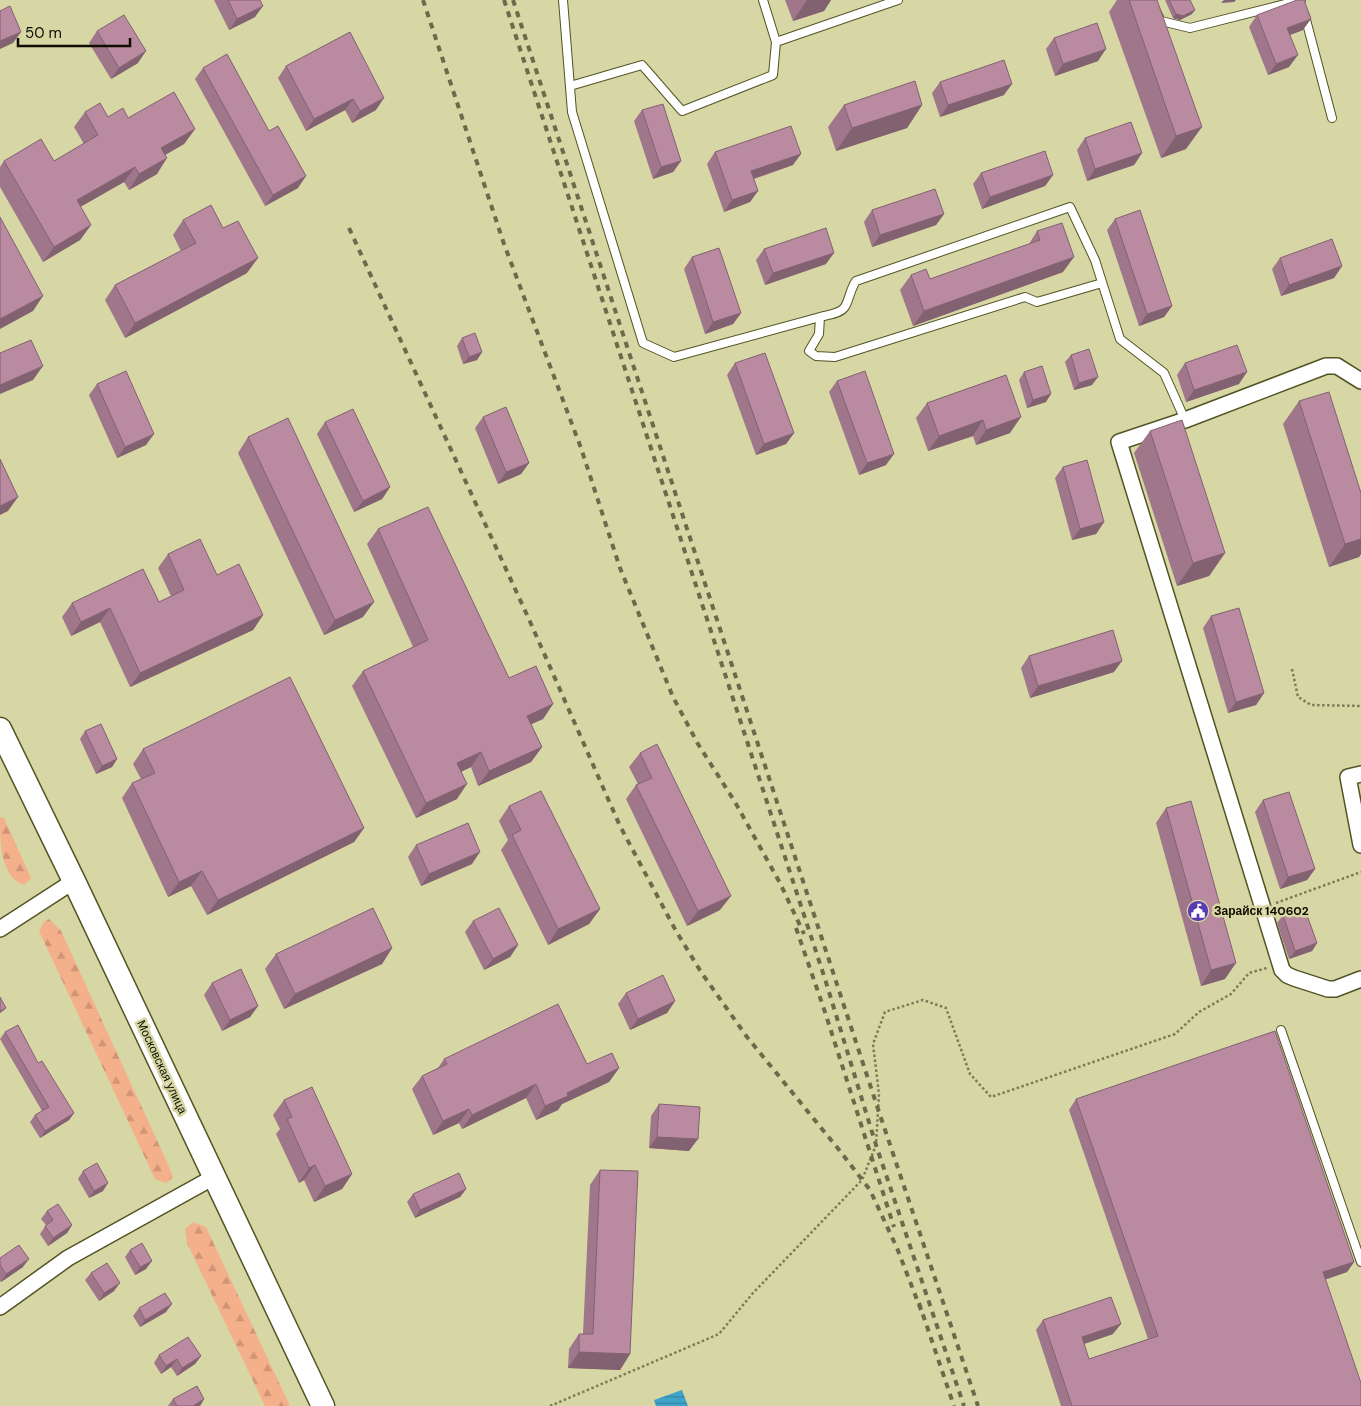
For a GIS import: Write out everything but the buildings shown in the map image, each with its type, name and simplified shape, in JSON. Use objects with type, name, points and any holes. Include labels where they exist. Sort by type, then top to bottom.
[{"type":"main road","name":"Московская улица","points":[[0,729],[323,1406]]},
{"type":"street","points":[[1361,381],[1337,366],[1326,366],[1185,420],[1119,442],[1282,970],[1287,975],[1328,989],[1334,989],[1361,979]]},
{"type":"street","points":[[1361,774],[1348,778],[1361,845]]},
{"type":"street","points":[[0,929],[74,881]]},
{"type":"street","points":[[0,1307],[68,1258],[214,1178]]},
{"type":"lane","points":[[563,0],[572,112],[643,343],[674,357],[820,317],[845,307],[852,286],[856,281],[1070,207],[1095,260],[1120,339],[1164,373],[1185,420]]},
{"type":"lane","points":[[570,86],[642,65],[682,111],[774,75],[776,42],[763,0]]},
{"type":"lane","points":[[776,42],[878,3],[898,0]]},
{"type":"lane","points":[[1150,0],[1161,21],[1190,28],[1301,0],[1332,118]]},
{"type":"lane","points":[[820,317],[819,334],[809,351],[816,356],[835,358],[1025,297],[1037,302],[1102,283]]},
{"type":"lane","points":[[1281,1030],[1361,1262]]},
{"type":"path","points":[[1292,669],[1298,697],[1311,705],[1361,706]]},
{"type":"path","points":[[1262,908],[1361,872]]},
{"type":"path","points":[[550,1406],[719,1334],[753,1293],[862,1180],[876,1145],[879,1094],[874,1044],[885,1012],[923,1000],[946,1008],[970,1074],[991,1097],[1175,1034],[1199,1012],[1231,994],[1249,973],[1280,964]]},
{"type":"green space","points":[[0,817],[4,818],[31,878],[24,885],[16,881],[6,866],[1,847]]},
{"type":"green space","points":[[49,919],[61,931],[166,1160],[173,1177],[166,1183],[155,1179],[39,931],[44,922]]},
{"type":"green space","points":[[193,1222],[206,1227],[290,1406],[265,1406],[187,1243],[185,1229]]},
{"type":"water","points":[[682,1390],[688,1406],[656,1406],[654,1400]]},
{"type":"railway","points":[[423,0],[504,244],[581,448],[620,568],[673,697],[698,744],[735,802],[780,883],[804,934]]},
{"type":"railway","points":[[504,0],[825,979],[876,1145],[964,1406]]},
{"type":"railway","points":[[513,0],[878,1109],[978,1406]]},
{"type":"railway","points":[[349,228],[528,617],[620,826],[676,931],[701,972],[747,1037],[870,1190],[897,1248],[921,1310]]},
{"type":"railway","points":[[796,928],[894,1227]]},
{"type":"railway","points":[[919,1303],[954,1406]]},
{"type":"place","name":"Зарайск 140602","points":[[1198,911]]}]
